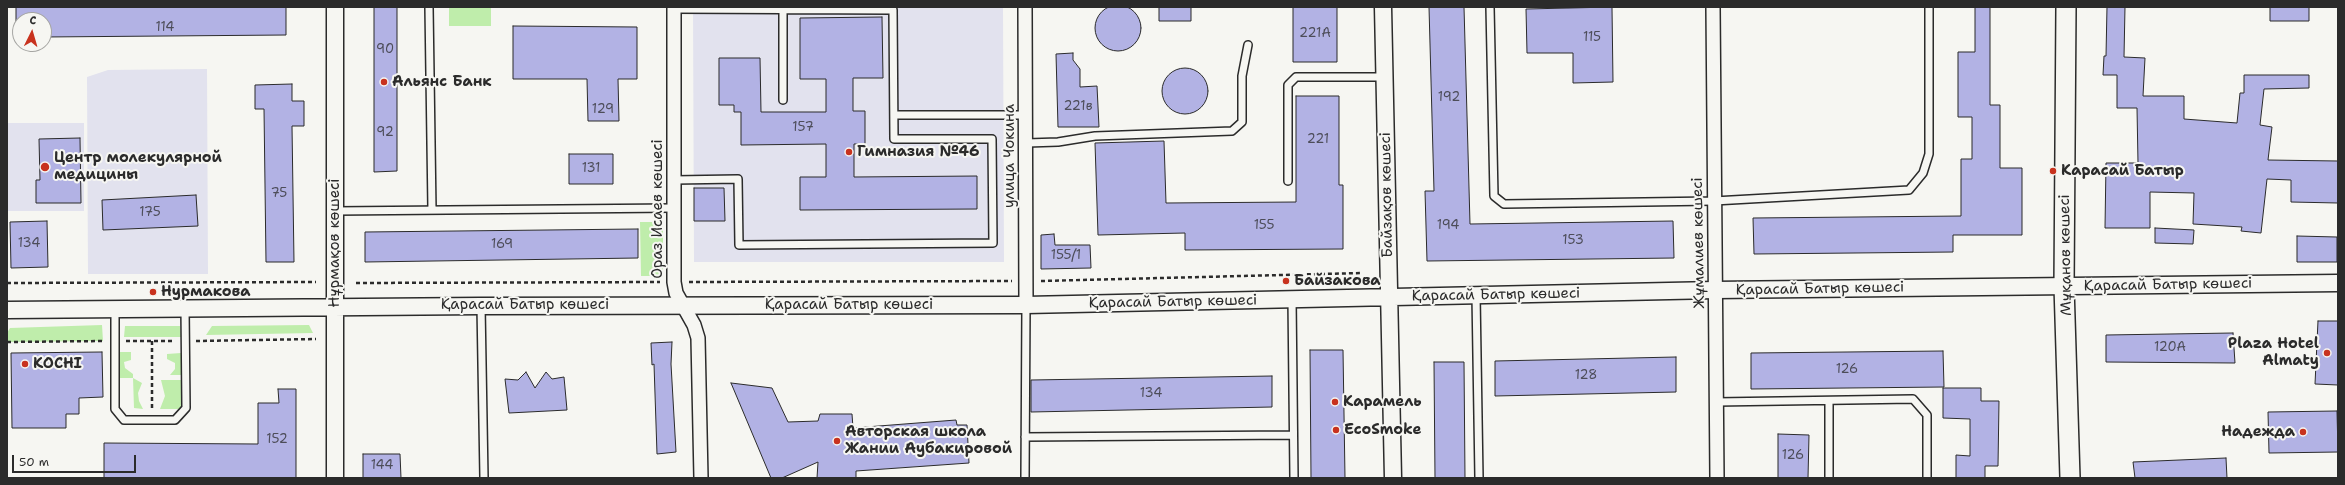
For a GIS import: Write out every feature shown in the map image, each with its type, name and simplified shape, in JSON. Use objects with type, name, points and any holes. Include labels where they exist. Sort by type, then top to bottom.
[{"type":"main road","name":"Мұқанов көшесі","points":[[2066,7],[2064,286],[2070,478]]},
{"type":"street","name":"Нұрмақов көшесі","points":[[335,7],[335,478]]},
{"type":"street","name":"улица Чокина","points":[[1026,7],[1026,305]]},
{"type":"street","name":"Байзақов көшесі","points":[[1383,7],[1393,478]]},
{"type":"street","name":"Жұмалиев көшесі","points":[[1713,7],[1717,478]]},
{"type":"street","name":"Ораз Исаев көшесі","points":[[674,8],[674,282],[676,293],[694,325],[698,338],[701,478]]},
{"type":"street","name":"Қарасай Батыр көшесі","points":[[7,310],[683,304],[1026,305],[1715,290],[2338,282]]},
{"type":"lane","points":[[429,7],[432,210]]},
{"type":"lane","points":[[1490,7],[1494,196],[1504,204],[1714,202],[1909,190],[1923,173],[1929,154],[1928,7]]},
{"type":"lane","points":[[674,8],[893,10],[894,139],[992,139],[993,243],[739,245],[738,179],[674,180]]},
{"type":"lane","points":[[783,10],[783,100]]},
{"type":"lane","points":[[1027,143],[1058,142],[1094,136],[1232,131],[1242,122],[1242,76],[1248,45]]},
{"type":"lane","points":[[1288,181],[1288,85],[1296,77],[1384,77]]},
{"type":"lane","points":[[894,115],[1027,115]]},
{"type":"lane","points":[[335,211],[674,208]]},
{"type":"lane","points":[[1476,295],[1480,478]]},
{"type":"lane","points":[[1292,299],[1294,478]]},
{"type":"lane","points":[[1025,478],[1026,305]]},
{"type":"lane","points":[[481,306],[484,478]]},
{"type":"lane","points":[[114,310],[114,409],[124,420],[175,420],[186,408],[185,308]]},
{"type":"lane","points":[[1716,402],[1913,400],[1927,415],[1927,478]]},
{"type":"lane","points":[[1829,401],[1829,478]]},
{"type":"lane","points":[[1025,437],[1293,434]]},
{"type":"path","points":[[356,283],[1026,281],[1361,274]]},
{"type":"path","points":[[7,283],[316,282]]},
{"type":"path","points":[[7,342],[316,339]]},
{"type":"path","points":[[152,341],[152,420]]},
{"type":"shaded area","name":"Гимназия №46","points":[[693,7],[1003,7],[1004,262],[694,262]]},
{"type":"shaded area","points":[[207,69],[208,274],[88,274],[87,77],[108,70]]},
{"type":"shaded area","name":"Центр молекулярной медицины","points":[[7,123],[84,123],[84,211],[7,211]]},
{"type":"green space","points":[[449,7],[491,7],[491,26],[449,26]]},
{"type":"green space","points":[[640,222],[663,222],[663,276],[641,276]]},
{"type":"green space","points":[[102,325],[103,341],[7,342],[7,333],[10,328]]},
{"type":"green space","points":[[309,325],[313,333],[206,335],[212,326]]},
{"type":"green space","points":[[125,326],[180,326],[181,337],[124,337]]},
{"type":"green space","points":[[118,352],[131,352],[131,360],[124,362],[125,368],[133,374],[133,378],[119,378]]},
{"type":"green space","points":[[181,353],[181,375],[170,375],[175,369],[175,363],[167,359],[167,354]]},
{"type":"green space","points":[[133,378],[142,383],[138,393],[139,401],[143,409],[134,408]]},
{"type":"green space","points":[[161,380],[181,380],[181,409],[160,409],[165,396]]},
{"type":"building","points":[[1113,5],[1123,5],[1131,9],[1137,15],[1141,23],[1141,33],[1137,41],[1131,47],[1123,51],[1113,51],[1105,47],[1099,41],[1095,33],[1095,23],[1099,15],[1105,9]]},
{"type":"building","points":[[16,7],[286,7],[286,35],[52,37],[52,12],[16,12]]},
{"type":"building","points":[[374,7],[397,7],[397,171],[374,172]]},
{"type":"building","points":[[1159,7],[1191,7],[1191,21],[1159,21]]},
{"type":"building","points":[[1293,7],[1337,7],[1337,62],[1293,62]]},
{"type":"building","points":[[1429,7],[1464,7],[1470,224],[1673,221],[1674,258],[1427,261],[1425,191],[1434,191]]},
{"type":"building","points":[[1612,7],[1613,82],[1573,83],[1573,53],[1527,53],[1526,9]]},
{"type":"building","points":[[1975,7],[1990,7],[1990,105],[2000,105],[2000,168],[2022,168],[2022,235],[1953,235],[1953,252],[1754,254],[1753,218],[1961,216],[1961,159],[1972,159],[1972,117],[1958,117],[1958,52],[1975,52]]},
{"type":"building","points":[[2107,7],[2125,7],[2124,57],[2145,58],[2143,96],[2184,96],[2184,119],[2237,123],[2240,93],[2244,93],[2244,75],[2309,75],[2309,88],[2264,89],[2260,125],[2272,127],[2268,160],[2338,161],[2338,203],[2291,202],[2291,180],[2267,179],[2261,233],[2241,231],[2242,227],[2193,224],[2194,193],[2150,192],[2150,228],[2105,228],[2106,163],[2138,163],[2137,108],[2117,108],[2117,75],[2103,75],[2104,56],[2106,56]]},
{"type":"building","points":[[2270,7],[2309,7],[2309,21],[2270,21]]},
{"type":"building","points":[[882,17],[883,78],[853,78],[853,111],[865,111],[865,144],[854,144],[854,177],[977,176],[977,209],[800,210],[800,177],[826,177],[826,144],[741,145],[741,112],[734,112],[734,105],[719,105],[719,58],[760,58],[761,112],[826,112],[826,79],[800,79],[800,18]]},
{"type":"building","points":[[513,26],[637,27],[637,79],[618,79],[619,121],[588,121],[587,79],[513,79]]},
{"type":"building","points":[[1073,53],[1073,60],[1080,69],[1080,87],[1097,86],[1099,127],[1058,127],[1056,54]]},
{"type":"building","points":[[1181,68],[1189,68],[1198,72],[1204,78],[1208,91],[1204,104],[1198,110],[1189,114],[1181,114],[1172,110],[1166,104],[1162,95],[1162,87],[1166,78],[1172,72]]},
{"type":"building","points":[[292,84],[292,101],[304,101],[304,126],[292,126],[294,262],[266,262],[264,109],[255,109],[255,85]]},
{"type":"building","points":[[1296,96],[1339,96],[1339,185],[1343,185],[1343,249],[1185,250],[1185,233],[1098,235],[1095,143],[1164,141],[1166,203],[1296,202]]},
{"type":"building","points":[[80,138],[81,203],[36,203],[36,180],[40,180],[39,139]]},
{"type":"building","points":[[569,154],[613,154],[613,184],[569,184]]},
{"type":"building","points":[[694,188],[724,188],[725,221],[694,221]]},
{"type":"building","points":[[196,195],[198,226],[103,230],[102,200]]},
{"type":"building","points":[[47,221],[48,267],[11,268],[10,222]]},
{"type":"building","points":[[2155,228],[2194,230],[2193,244],[2155,243]]},
{"type":"building","points":[[638,229],[638,258],[365,262],[365,232]]},
{"type":"building","points":[[1054,234],[1055,245],[1090,245],[1091,268],[1041,269],[1041,235]]},
{"type":"building","points":[[2297,236],[2337,237],[2337,262],[2297,262]]},
{"type":"building","name":"Plaza Hotel Almaty","points":[[2318,321],[2338,321],[2338,385],[2315,384]]},
{"type":"building","points":[[2233,333],[2235,363],[2106,362],[2106,335]]},
{"type":"building","points":[[672,342],[671,364],[676,452],[657,454],[654,364],[652,365],[651,343]]},
{"type":"building","points":[[1310,350],[1343,350],[1345,478],[1311,478]]},
{"type":"building","points":[[1943,351],[1944,387],[1751,389],[1751,353]]},
{"type":"building","points":[[102,352],[103,397],[79,398],[79,414],[66,414],[66,428],[12,428],[11,353]]},
{"type":"building","points":[[1676,357],[1676,392],[1495,396],[1495,361]]},
{"type":"building","points":[[1434,362],[1464,362],[1465,478],[1435,478]]},
{"type":"building","points":[[526,372],[535,388],[546,372],[552,379],[564,377],[567,410],[509,413],[505,379],[518,380]]},
{"type":"building","points":[[1272,376],[1272,407],[1031,412],[1031,380]]},
{"type":"building","points":[[731,383],[772,388],[788,422],[818,421],[820,414],[852,414],[853,428],[956,420],[957,425],[967,425],[969,463],[856,471],[856,478],[817,478],[818,462],[782,478],[771,478]]},
{"type":"building","points":[[1943,388],[1981,388],[1981,401],[1999,401],[1998,466],[1985,466],[1985,478],[1956,478],[1956,455],[1970,456],[1970,419],[1943,418]]},
{"type":"building","points":[[278,389],[296,389],[296,478],[104,478],[104,443],[258,444],[258,403],[279,403]]},
{"type":"building","name":"Надежда","points":[[2337,411],[2338,452],[2269,453],[2268,412]]},
{"type":"building","points":[[1778,434],[1809,435],[1808,478],[1778,478]]},
{"type":"building","points":[[363,454],[400,454],[401,478],[363,478]]},
{"type":"building","points":[[2226,458],[2227,478],[2135,478],[2133,462]]},
{"type":"place","name":"Альянс Банк","points":[[384,82]]},
{"type":"place","name":"Гимназия №46","points":[[849,152]]},
{"type":"place","name":"Центр молекулярной медицины","points":[[45,167]]},
{"type":"place","name":"Карасай Батыр","points":[[2053,171]]},
{"type":"place","name":"Байзакова","points":[[1286,281]]},
{"type":"place","name":"Нурмакова","points":[[153,292]]},
{"type":"place","name":"Plaza Hotel Almaty","points":[[2327,353]]},
{"type":"place","name":"KOCHI","points":[[25,364]]},
{"type":"place","name":"Карамель","points":[[1335,402]]},
{"type":"place","name":"EcoSmoke","points":[[1336,430]]},
{"type":"place","name":"Надежда","points":[[2303,432]]},
{"type":"place","name":"Авторская школа Жании Аубакировой","points":[[837,441]]}]
